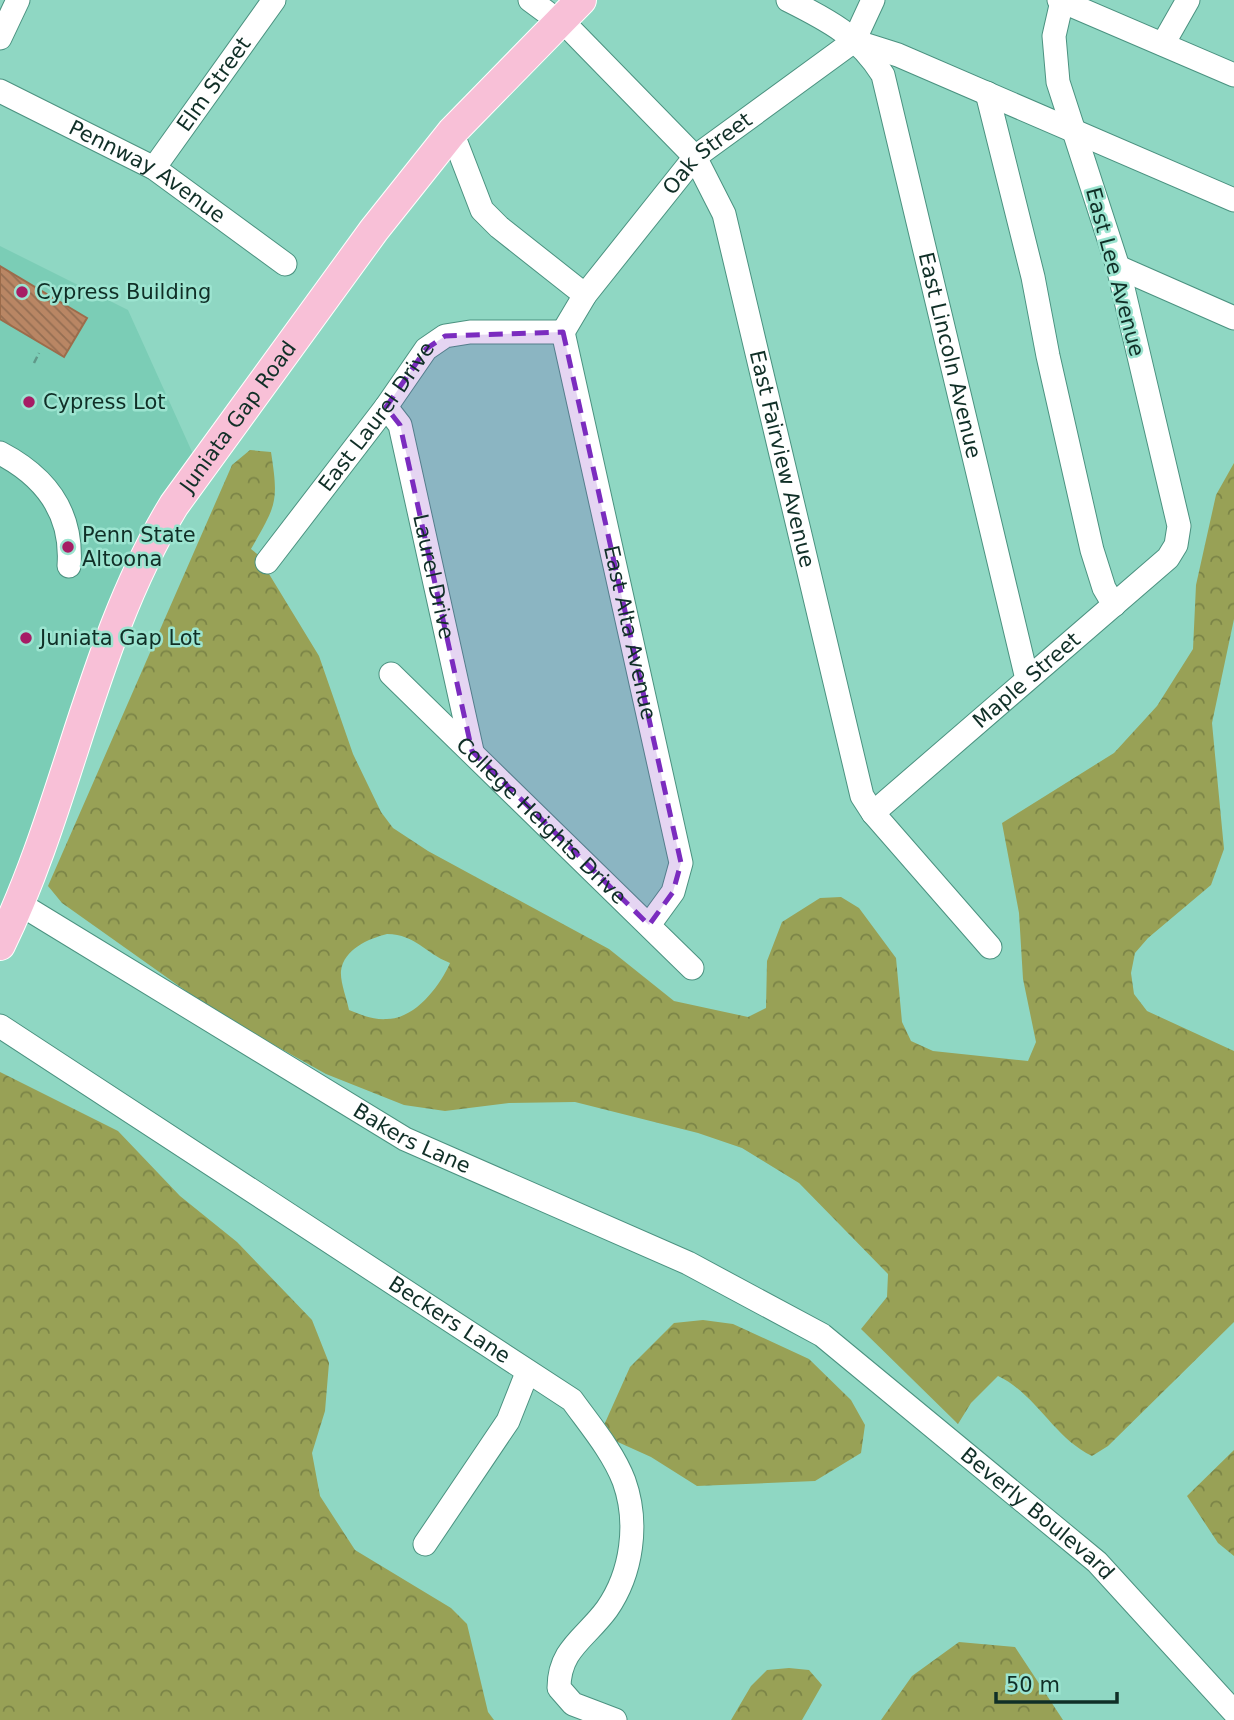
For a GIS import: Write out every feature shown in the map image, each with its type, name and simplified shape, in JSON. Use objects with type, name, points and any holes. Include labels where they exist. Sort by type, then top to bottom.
[{"type":"main road","name":"Juniata Gap Road","points":[[0,945],[20,904],[127,594],[151,544],[200,468],[374,230],[452,132],[581,0]]},
{"type":"street","points":[[0,38],[18,0]]},
{"type":"street","name":"Elm Street","points":[[154,167],[274,0]]},
{"type":"street","name":"East Fairview Avenue","points":[[530,0],[572,30],[695,157],[724,214],[862,796],[873,813],[990,947]]},
{"type":"street","points":[[788,0],[844,30],[854,41],[898,55],[1234,200]]},
{"type":"street","name":"Oak Street","points":[[563,332],[585,295],[695,157],[854,41],[873,0]]},
{"type":"street","points":[[1163,44],[1188,0]]},
{"type":"street","points":[[1060,1],[1234,75]]},
{"type":"street","name":"East Lee Avenue","points":[[1060,1],[1055,58],[1058,82],[1118,267],[1179,526],[1176,545]]},
{"type":"street","name":"East Lincoln Avenue","points":[[854,41],[874,61],[883,75],[1027,679]]},
{"type":"street","name":"Pennway Avenue","points":[[0,91],[154,167],[285,264]]},
{"type":"street","points":[[987,93],[1033,277],[1092,550],[1104,588],[1114,605]]},
{"type":"street","points":[[452,132],[482,210],[499,227],[585,295]]},
{"type":"street","points":[[1118,267],[1234,318]]},
{"type":"street","name":"East Laurel Drive","points":[[267,562],[386,407],[426,349],[444,336],[470,332],[563,332]]},
{"type":"street","name":"East Alta Avenue","points":[[563,332],[681,863],[680,878],[673,892],[649,925]]},
{"type":"street","name":"Laurel Drive","points":[[386,407],[400,425],[472,751]]},
{"type":"street","points":[[0,453],[26,468],[60,508],[71,545],[69,566]]},
{"type":"street","name":"Maple Street","points":[[873,813],[1168,558],[1176,545]]},
{"type":"street","name":"College Heights Drive","points":[[391,674],[692,968]]},
{"type":"street","name":"Bakers Lane","points":[[20,904],[405,1139],[688,1263],[822,1335]]},
{"type":"street","name":"Beckers Lane","points":[[0,1026],[572,1400],[601,1441],[624,1482],[632,1551],[607,1609],[579,1640],[559,1668],[559,1688],[573,1704],[615,1720]]},
{"type":"street","name":"Beverly Boulevard","points":[[822,1335],[1097,1562],[1234,1712]]},
{"type":"street","points":[[425,1544],[508,1421],[527,1373]]},
{"type":"path","points":[[34,363],[39,353]]},
{"type":"highlighted area","points":[[563,332],[681,863],[673,892],[649,925],[472,751],[400,425],[386,407],[426,349],[445,336]]},
{"type":"shaded area","name":"Penn State Altoona","points":[[0,246],[128,310],[193,454],[153,513],[118,581],[31,832],[0,910]]},
{"type":"green space","points":[[250,450],[271,452],[275,494],[266,522],[251,549],[267,562],[266,569],[319,656],[353,754],[381,812],[393,828],[428,851],[609,949],[674,1001],[748,1017],[766,1008],[767,961],[782,922],[820,898],[841,897],[859,908],[896,958],[902,1022],[911,1041],[933,1051],[1028,1061],[1036,1042],[1023,979],[1019,913],[1002,823],[1114,753],[1157,706],[1193,649],[1196,585],[1216,495],[1234,463],[1234,619],[1212,723],[1224,849],[1211,885],[1148,938],[1135,953],[1131,973],[1134,994],[1147,1011],[1234,1051],[1234,1322],[1108,1446],[1092,1456],[1067,1438],[1023,1394],[998,1376],[971,1403],[958,1424],[861,1329],[887,1297],[888,1274],[799,1183],[742,1148],[698,1133],[575,1102],[509,1103],[445,1111],[404,1105],[326,1074],[217,1013],[62,903],[48,886],[232,465]],"holes":[[[387,934],[406,937],[450,963],[440,981],[417,1007],[397,1018],[377,1019],[349,1010],[341,975],[343,963],[358,946]]]},
{"type":"green space","points":[[0,1072],[118,1131],[180,1196],[237,1242],[312,1320],[329,1363],[325,1411],[312,1453],[320,1496],[355,1550],[451,1608],[467,1624],[488,1712],[494,1720],[0,1720]]},
{"type":"green space","points":[[703,1320],[733,1324],[809,1359],[851,1400],[865,1425],[861,1453],[815,1481],[697,1486],[651,1457],[600,1434],[630,1367],[674,1323]]},
{"type":"green space","points":[[1234,1450],[1234,1556],[1218,1543],[1187,1496]]},
{"type":"green space","points":[[959,1642],[1015,1647],[1063,1720],[881,1720],[912,1676]]},
{"type":"green space","points":[[767,1670],[809,1670],[822,1685],[802,1720],[731,1720],[751,1686]]},
{"type":"building","name":"Cypress Building","points":[[0,266],[87,318],[64,357],[0,319]]},
{"type":"place","name":"Cypress Building","points":[[22,292]]},
{"type":"place","name":"Cypress Lot","points":[[29,402]]},
{"type":"place","name":"Penn State Altoona","points":[[68,547]]},
{"type":"place","name":"Juniata Gap Lot","points":[[26,638]]}]
